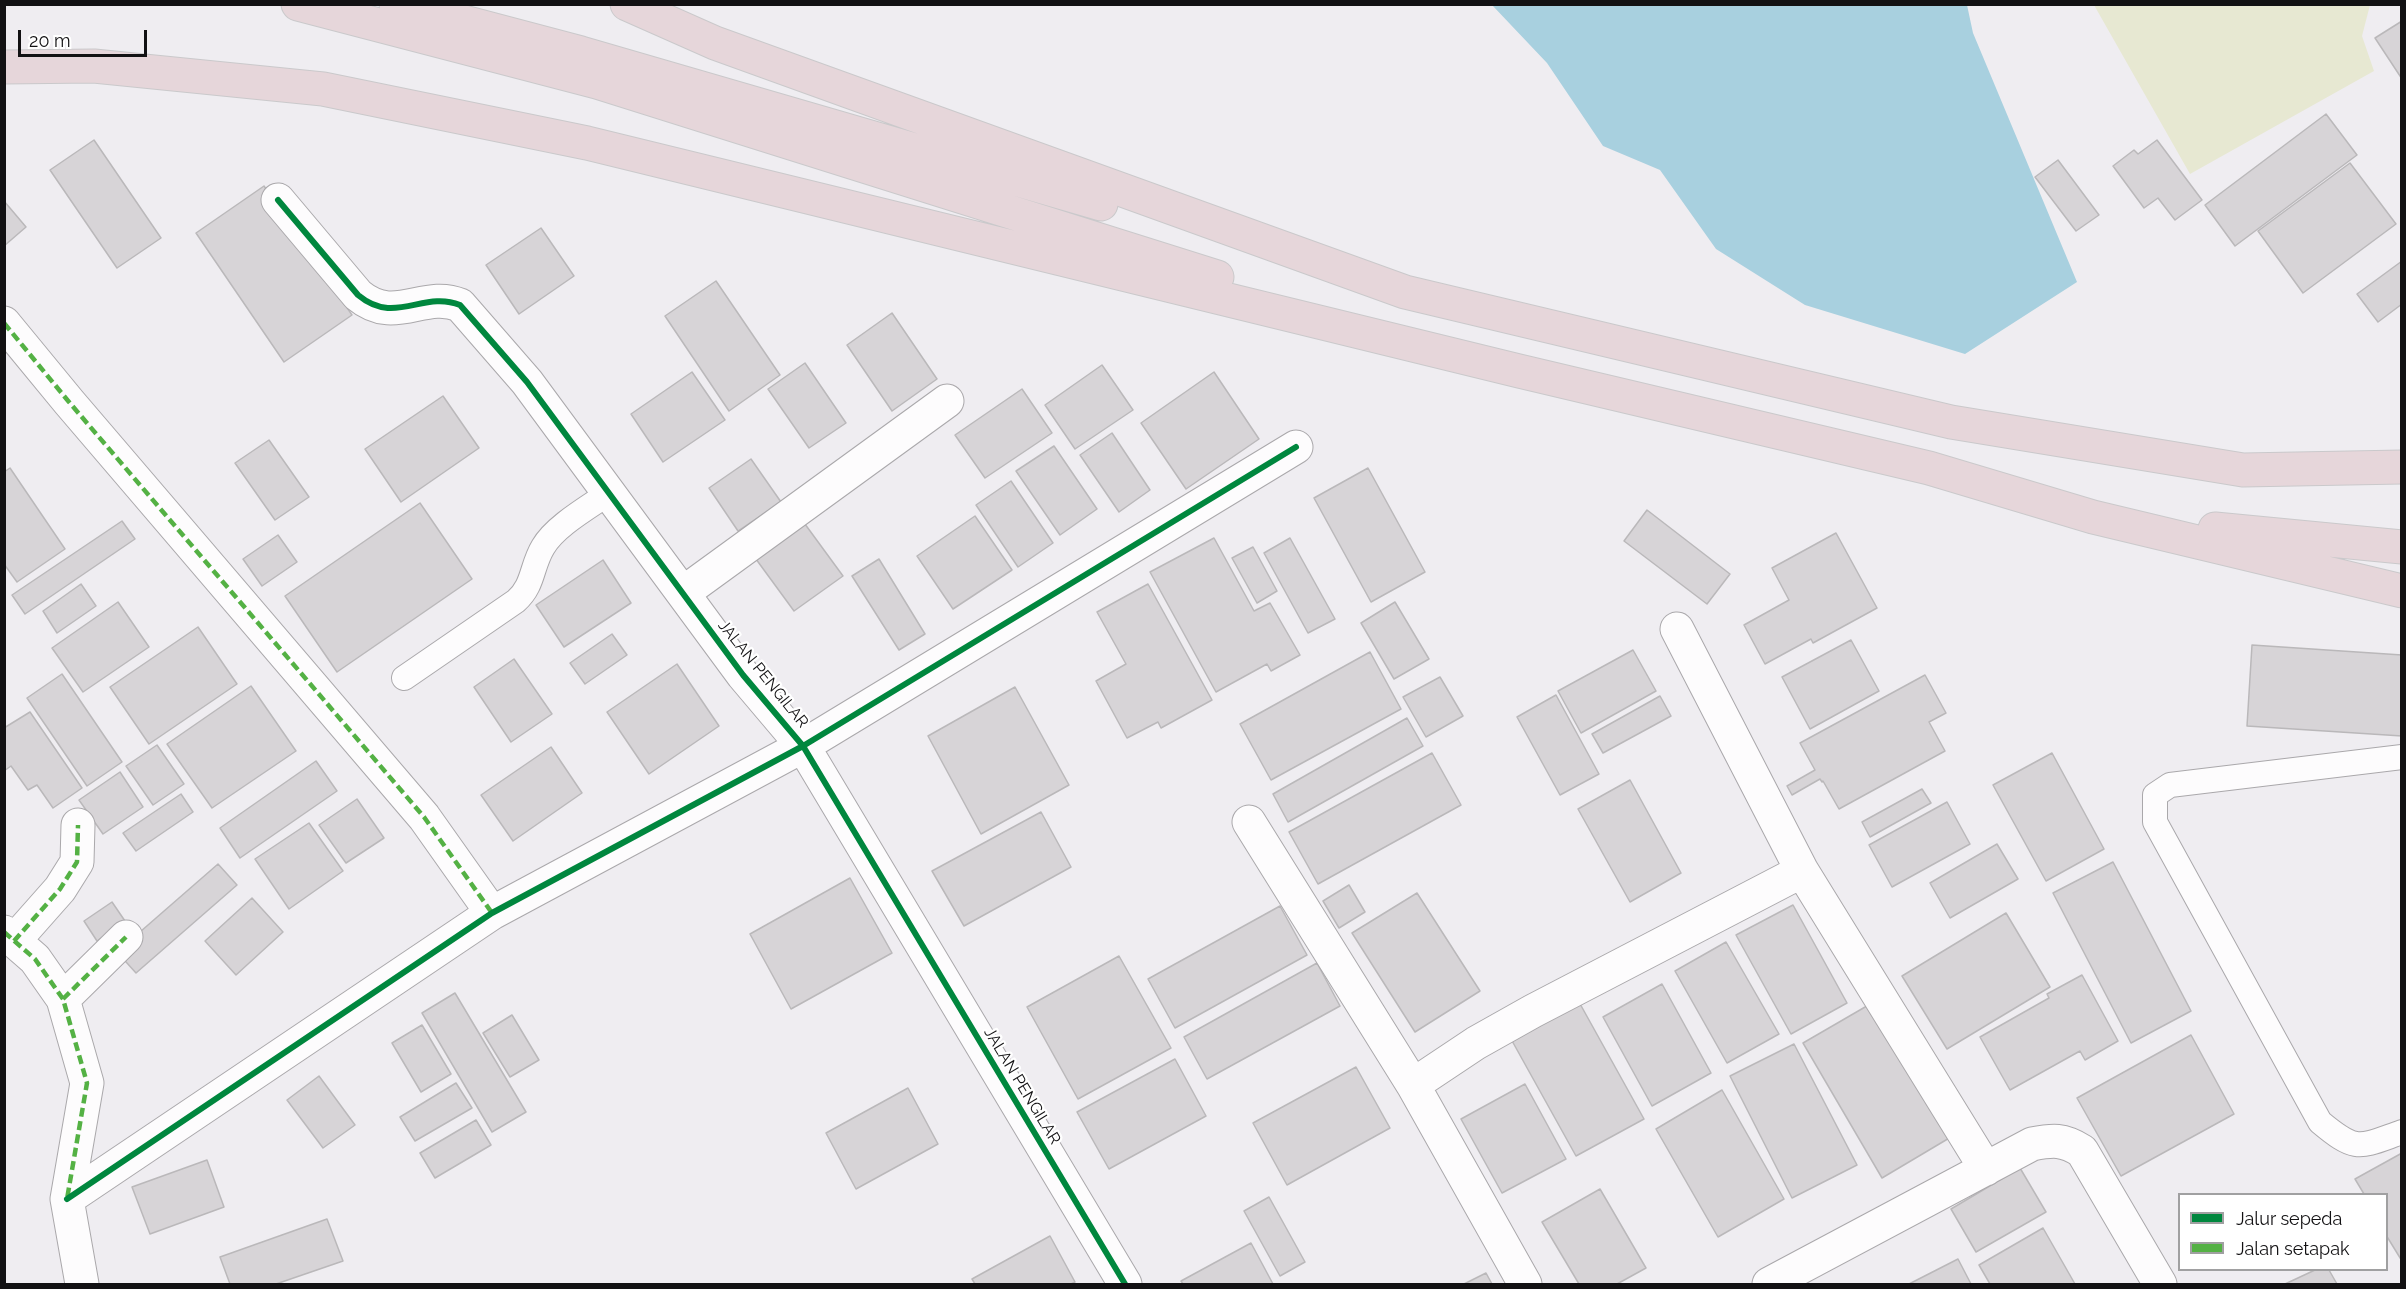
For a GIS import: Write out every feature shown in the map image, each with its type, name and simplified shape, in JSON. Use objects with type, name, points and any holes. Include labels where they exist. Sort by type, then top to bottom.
[{"type":"highway","points":[[298,4],[597,82],[1519,371]]},
{"type":"highway","points":[[396,4],[581,53],[1405,292],[1951,422],[2243,470],[2402,467]]},
{"type":"highway","points":[[627,4],[715,43],[1405,292]]},
{"type":"highway","points":[[4,67],[94,66],[335,92],[587,144],[1519,371],[1929,468],[2093,517],[2402,591]]},
{"type":"highway","points":[[2093,517],[2402,547]]},
{"type":"street","name":"JALAN PENGILAR","points":[[278,200],[358,295],[369,304],[382,309],[449,301],[460,305],[527,382],[743,675],[803,746],[1125,1284]]},
{"type":"street","points":[[4,323],[424,817],[492,913]]},
{"type":"street","points":[[683,593],[947,401]]},
{"type":"street","points":[[67,1199],[492,913],[803,746],[1296,447]]},
{"type":"street","points":[[1677,629],[1802,871],[1986,1169]]},
{"type":"street","points":[[1249,822],[1413,1085],[1525,1284]]},
{"type":"street","points":[[78,825],[77,862],[60,889],[9,936],[35,959],[63,999],[87,1083],[67,1199],[82,1284]]},
{"type":"street","points":[[1413,1085],[1476,1043],[1533,1011],[1802,871]]},
{"type":"street","points":[[63,999],[126,937]]},
{"type":"street","points":[[1769,1284],[1812,1275],[1986,1169],[2032,1144],[2050,1141],[2068,1142],[2082,1151],[2160,1284]]},
{"type":"lane","points":[[404,678],[516,602],[531,582],[536,562],[544,545],[556,532],[609,493]]},
{"type":"lane","points":[[2402,757],[2170,785],[2155,795],[2155,822],[2320,1122],[2342,1140],[2362,1146],[2402,1132]]},
{"type":"green space","points":[[2094,5],[2370,5],[2362,36],[2374,71],[2190,174]]},
{"type":"water","points":[[1492,5],[1967,5],[1973,33],[2077,282],[1965,354],[1805,305],[1716,249],[1660,170],[1603,146],[1547,63]]},
{"type":"building","points":[[2402,21],[2402,79],[2375,38]]},
{"type":"building","points":[[2326,114],[2357,155],[2235,246],[2205,205]]},
{"type":"building","points":[[94,140],[161,238],[117,268],[50,170]]},
{"type":"building","points":[[2157,140],[2202,200],[2175,220],[2158,198],[2144,208],[2113,166],[2134,150],[2138,154]]},
{"type":"building","points":[[2058,160],[2099,215],[2076,231],[2035,177]]},
{"type":"building","points":[[2350,163],[2396,224],[2303,293],[2258,231]]},
{"type":"building","points":[[264,186],[352,315],[284,362],[196,233]]},
{"type":"building","points":[[4,201],[26,227],[4,246]]},
{"type":"building","points":[[541,228],[574,276],[519,314],[486,265]]},
{"type":"building","points":[[2402,261],[2402,304],[2378,322],[2357,294]]},
{"type":"building","points":[[716,281],[780,375],[729,411],[665,316]]},
{"type":"building","points":[[892,313],[937,379],[892,411],[847,345]]},
{"type":"building","points":[[805,363],[846,423],[809,448],[768,389]]},
{"type":"building","points":[[1102,365],[1133,410],[1075,449],[1045,405]]},
{"type":"building","points":[[692,372],[725,420],[663,462],[631,414]]},
{"type":"building","points":[[1214,372],[1259,439],[1186,489],[1141,423]]},
{"type":"building","points":[[1022,389],[1052,433],[985,478],[955,435]]},
{"type":"building","points":[[443,396],[479,448],[401,502],[365,449]]},
{"type":"building","points":[[1112,433],[1150,490],[1119,512],[1080,455]]},
{"type":"building","points":[[269,440],[309,497],[275,520],[235,463]]},
{"type":"building","points":[[1054,446],[1097,509],[1060,535],[1016,471]]},
{"type":"building","points":[[751,459],[781,502],[738,531],[709,488]]},
{"type":"building","points":[[10,468],[65,549],[17,582],[4,564],[4,472]]},
{"type":"building","points":[[1368,468],[1425,572],[1371,602],[1314,498]]},
{"type":"building","points":[[1011,481],[1053,543],[1018,567],[976,505]]},
{"type":"building","points":[[420,503],[472,579],[337,672],[285,596]]},
{"type":"building","points":[[1647,510],[1730,574],[1707,604],[1624,541]]},
{"type":"building","points":[[975,516],[1012,570],[953,609],[917,556]]},
{"type":"building","points":[[802,520],[843,576],[794,611],[753,555]]},
{"type":"building","points":[[122,521],[135,539],[25,614],[12,595]]},
{"type":"building","points":[[1836,533],[1877,608],[1813,643],[1811,639],[1765,664],[1744,625],[1789,600],[1772,568]]},
{"type":"building","points":[[278,535],[297,562],[262,586],[243,559]]},
{"type":"building","points":[[1214,538],[1254,611],[1270,603],[1300,655],[1271,671],[1267,664],[1216,692],[1150,572]]},
{"type":"building","points":[[1290,538],[1335,619],[1308,633],[1264,553]]},
{"type":"building","points":[[1253,547],[1277,591],[1257,603],[1232,558]]},
{"type":"building","points":[[879,559],[925,634],[899,650],[852,576]]},
{"type":"building","points":[[603,560],[631,603],[564,647],[536,605]]},
{"type":"building","points":[[81,584],[96,606],[57,633],[43,611]]},
{"type":"building","points":[[1148,584],[1212,700],[1161,728],[1158,722],[1127,738],[1096,681],[1126,664],[1097,612]]},
{"type":"building","points":[[118,602],[149,647],[83,692],[52,648]]},
{"type":"building","points":[[1395,602],[1429,659],[1394,679],[1361,623]]},
{"type":"building","points":[[198,627],[237,684],[149,744],[110,687]]},
{"type":"building","points":[[612,634],[627,655],[585,684],[570,663]]},
{"type":"building","points":[[1851,640],[1879,691],[1810,729],[1782,677]]},
{"type":"building","points":[[2252,645],[2402,655],[2402,736],[2247,726]]},
{"type":"building","points":[[1633,650],[1656,691],[1581,733],[1558,691]]},
{"type":"building","points":[[1370,652],[1401,709],[1271,780],[1240,724]]},
{"type":"building","points":[[514,659],[552,714],[511,742],[474,687]]},
{"type":"building","points":[[677,664],[719,726],[649,774],[607,712]]},
{"type":"building","points":[[62,674],[122,762],[87,786],[27,698]]},
{"type":"building","points":[[1925,675],[1946,713],[1929,722],[1945,751],[1839,809],[1820,779],[1792,795],[1787,786],[1815,770],[1800,743]]},
{"type":"building","points":[[1440,677],[1463,716],[1426,737],[1403,697]]},
{"type":"building","points":[[251,686],[296,751],[212,808],[167,744]]},
{"type":"building","points":[[1015,687],[1069,785],[981,834],[928,736]]},
{"type":"building","points":[[1556,695],[1599,774],[1560,795],[1517,717]]},
{"type":"building","points":[[1660,696],[1671,716],[1603,753],[1592,734]]},
{"type":"building","points":[[30,712],[82,788],[53,808],[37,785],[28,790],[11,766],[4,771],[4,728]]},
{"type":"building","points":[[1407,718],[1423,746],[1288,822],[1273,794]]},
{"type":"building","points":[[157,745],[184,784],[153,805],[126,766]]},
{"type":"building","points":[[551,747],[582,793],[513,841],[481,795]]},
{"type":"building","points":[[1432,753],[1461,805],[1318,884],[1289,832]]},
{"type":"building","points":[[2052,753],[2104,849],[2046,881],[1993,785]]},
{"type":"building","points":[[316,761],[337,791],[240,858],[220,828]]},
{"type":"building","points":[[120,772],[143,807],[103,834],[79,800]]},
{"type":"building","points":[[1630,780],[1681,873],[1630,902],[1578,809]]},
{"type":"building","points":[[1922,789],[1931,803],[1870,837],[1862,822]]},
{"type":"building","points":[[181,794],[193,812],[136,851],[123,833]]},
{"type":"building","points":[[357,799],[384,838],[346,863],[319,825]]},
{"type":"building","points":[[1947,802],[1970,844],[1892,887],[1869,845]]},
{"type":"building","points":[[1041,812],[1071,867],[964,926],[932,871]]},
{"type":"building","points":[[309,823],[343,871],[289,909],[255,859]]},
{"type":"building","points":[[1997,844],[2018,879],[1950,918],[1930,883]]},
{"type":"building","points":[[2113,862],[2191,1011],[2131,1043],[2053,893]]},
{"type":"building","points":[[218,864],[237,885],[136,973],[117,952]]},
{"type":"building","points":[[850,878],[892,953],[791,1009],[750,934]]},
{"type":"building","points":[[1349,885],[1365,912],[1339,928],[1323,901]]},
{"type":"building","points":[[1417,893],[1480,991],[1415,1032],[1352,933]]},
{"type":"building","points":[[252,898],[283,932],[236,975],[205,941]]},
{"type":"building","points":[[112,902],[125,921],[97,941],[84,921]]},
{"type":"building","points":[[1793,905],[1847,1003],[1791,1034],[1736,935]]},
{"type":"building","points":[[1280,906],[1307,955],[1175,1028],[1148,979]]},
{"type":"building","points":[[2006,913],[2050,987],[1947,1049],[1902,976]]},
{"type":"building","points":[[1726,942],[1779,1034],[1727,1063],[1675,971]]},
{"type":"building","points":[[1119,956],[1171,1048],[1078,1099],[1027,1007]]},
{"type":"building","points":[[1317,963],[1340,1006],[1207,1079],[1184,1037]]},
{"type":"building","points":[[2082,975],[2118,1041],[2085,1060],[2080,1051],[2010,1090],[1980,1037],[2049,998],[2047,994]]},
{"type":"building","points":[[1662,984],[1711,1073],[1652,1106],[1603,1017]]},
{"type":"building","points":[[455,993],[526,1112],[492,1132],[422,1013]]},
{"type":"building","points":[[1579,1002],[1644,1119],[1576,1156],[1511,1039]]},
{"type":"building","points":[[1872,1003],[1951,1137],[1882,1178],[1803,1043]]},
{"type":"building","points":[[512,1015],[539,1060],[510,1077],[483,1033]]},
{"type":"building","points":[[422,1025],[451,1074],[421,1092],[392,1043]]},
{"type":"building","points":[[2191,1035],[2234,1114],[2121,1176],[2077,1098]]},
{"type":"building","points":[[1794,1044],[1857,1165],[1792,1198],[1730,1076]]},
{"type":"building","points":[[1175,1059],[1206,1116],[1109,1169],[1077,1112]]},
{"type":"building","points":[[1356,1067],[1390,1128],[1287,1185],[1253,1123]]},
{"type":"building","points":[[319,1076],[355,1125],[323,1148],[287,1100]]},
{"type":"building","points":[[456,1083],[472,1108],[415,1141],[400,1117]]},
{"type":"building","points":[[1525,1084],[1566,1159],[1502,1193],[1461,1119]]},
{"type":"building","points":[[908,1088],[938,1144],[856,1189],[826,1133]]},
{"type":"building","points":[[1722,1090],[1784,1199],[1718,1237],[1656,1129]]},
{"type":"building","points":[[476,1120],[491,1145],[435,1178],[420,1153]]},
{"type":"building","points":[[2402,1153],[2402,1261],[2388,1238],[2388,1193],[2363,1193],[2355,1179]]},
{"type":"building","points":[[207,1160],[224,1207],[150,1234],[132,1187]]},
{"type":"building","points":[[2020,1168],[2046,1212],[1976,1252],[1951,1209]]},
{"type":"building","points":[[1600,1189],[1646,1268],[1617,1284],[1579,1284],[1542,1222]]},
{"type":"building","points":[[1269,1197],[1305,1262],[1280,1276],[1244,1211]]},
{"type":"building","points":[[327,1219],[343,1261],[276,1284],[230,1284],[220,1257]]},
{"type":"building","points":[[2043,1228],[2075,1284],[1990,1284],[1979,1265]]},
{"type":"building","points":[[1050,1236],[1075,1282],[1071,1284],[975,1284],[972,1279]]},
{"type":"building","points":[[1251,1243],[1273,1284],[1183,1284],[1181,1281]]},
{"type":"building","points":[[1958,1259],[1971,1284],[1909,1284]]},
{"type":"building","points":[[2313,1271],[2330,1271],[2337,1284],[2285,1284]]},
{"type":"building","points":[[1486,1273],[1492,1284],[1464,1284]]},
{"type":"marked path","points":[[4,323],[424,817],[492,913]]},
{"type":"marked path","points":[[14,941],[60,889],[77,862],[78,825]]},
{"type":"marked path","points":[[4,932],[35,959],[63,999],[87,1083],[67,1199]]},
{"type":"marked path","points":[[63,999],[126,937]]},
{"type":"cycle path","points":[[278,200],[358,295],[371,304],[384,308],[397,308],[434,301],[460,305],[527,382],[743,675],[803,746],[1125,1284]]},
{"type":"cycle path","points":[[67,1199],[492,913],[803,746],[1296,447]]}]
